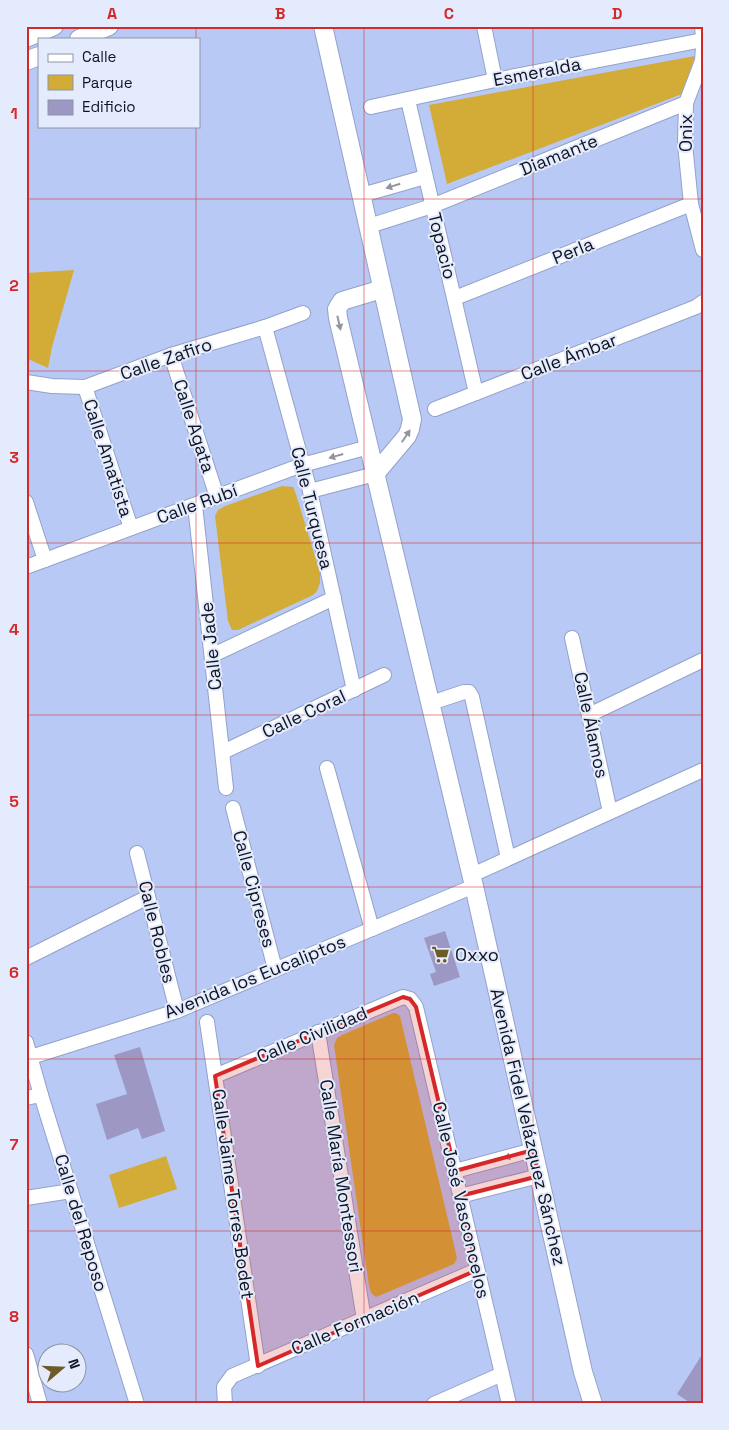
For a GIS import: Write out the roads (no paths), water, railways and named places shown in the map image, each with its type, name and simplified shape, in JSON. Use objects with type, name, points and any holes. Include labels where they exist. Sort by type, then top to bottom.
[{"type":"street","points":[[26,38],[54,26]]},
{"type":"street","points":[[81,38],[110,26]]},
{"type":"street","points":[[310,491],[375,474],[407,436],[412,422],[323,26]]},
{"type":"street","points":[[484,26],[495,80]]},
{"type":"street","points":[[702,26],[703,38]]},
{"type":"street","name":"Esmeralda","points":[[371,107],[703,38]]},
{"type":"street","name":"Onix","points":[[703,47],[702,61],[686,103],[685,144],[691,204],[703,250]]},
{"type":"street","points":[[26,61],[38,56]]},
{"type":"street","name":"Topacio","points":[[408,100],[476,393]]},
{"type":"street","name":"Diamante","points":[[369,226],[432,206],[686,103]]},
{"type":"street","points":[[362,195],[425,177]]},
{"type":"street","name":"Perla","points":[[455,298],[691,204]]},
{"type":"street","name":"Avenida Fidel Velázquez Sánchez","points":[[382,289],[342,301],[337,309],[473,881],[584,1372],[594,1404]]},
{"type":"street","name":"Calle Ámbar","points":[[435,409],[696,307],[703,302]]},
{"type":"street","name":"Calle Zafiro","points":[[26,382],[52,386],[85,387],[171,356],[265,327],[303,313]]},
{"type":"street","name":"Calle Turquesa","points":[[265,327],[310,491],[354,690]]},
{"type":"street","name":"Calle Agata","points":[[171,356],[217,497]]},
{"type":"street","name":"Calle Amatista","points":[[85,387],[131,528]]},
{"type":"street","name":"Calle Rubí","points":[[26,567],[302,465],[369,447]]},
{"type":"street","points":[[26,502],[45,560]]},
{"type":"street","name":"Calle Jade","points":[[196,505],[226,788]]},
{"type":"street","points":[[213,655],[334,598]]},
{"type":"street","name":"Calle Álamos","points":[[572,638],[610,812]]},
{"type":"street","points":[[589,715],[703,660]]},
{"type":"street","name":"Calle Coral","points":[[223,752],[384,675]]},
{"type":"street","points":[[431,703],[464,692],[469,692],[471,695],[508,858]]},
{"type":"street","points":[[327,768],[372,929]]},
{"type":"street","name":"Avenida los Eucaliptos","points":[[31,1057],[177,1011],[372,929],[473,881],[508,858],[703,770]]},
{"type":"street","name":"Calle Cipreses","points":[[233,808],[275,970]]},
{"type":"street","name":"Calle Robles","points":[[137,853],[177,1011]]},
{"type":"street","points":[[26,958],[148,897]]},
{"type":"street","name":"Calle Civilidad","points":[[215,1076],[403,997],[410,999]]},
{"type":"street","name":"Calle José Vasconcelos","points":[[410,999],[416,1007],[509,1404]]},
{"type":"street","name":"Calle Jaime Torres Bodet","points":[[207,1022],[258,1366]]},
{"type":"street","name":"Calle María Montessori","points":[[318,1032],[364,1320]]},
{"type":"street","name":"Calle del Reposo","points":[[26,1042],[137,1404]]},
{"type":"street","points":[[26,1098],[41,1095]]},
{"type":"street","points":[[454,1171],[533,1150]]},
{"type":"street","points":[[460,1196],[539,1176]]},
{"type":"street","points":[[26,1198],[71,1191]]},
{"type":"street","name":"Calle Formación","points":[[225,1404],[224,1386],[232,1376],[478,1270]]},
{"type":"street","points":[[26,1354],[40,1404]]},
{"type":"street","points":[[434,1404],[502,1374]]},
{"type":"place","name":"Oxxo","points":[[441,955]]}]
